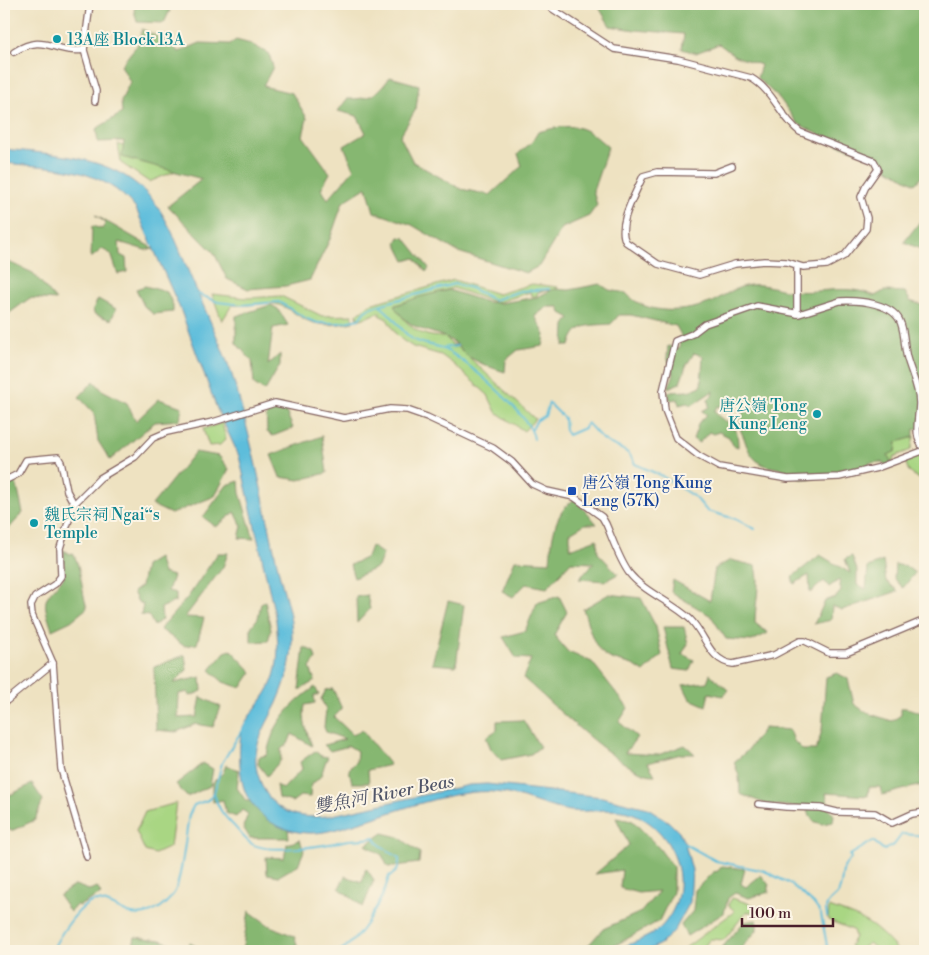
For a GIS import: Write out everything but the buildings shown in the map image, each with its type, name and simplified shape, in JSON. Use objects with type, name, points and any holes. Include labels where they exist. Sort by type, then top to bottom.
[{"type":"street","points":[[90,4],[84,50],[96,91],[95,100]]},
{"type":"street","points":[[544,4],[614,49],[678,59],[751,78],[761,84],[790,124],[800,132],[876,163],[878,169],[861,197],[868,222],[866,230],[844,256],[826,265],[797,266],[780,261],[748,262],[699,275],[658,264],[626,242],[623,237],[622,225],[643,176],[657,172],[714,172],[732,166]]},
{"type":"street","points":[[14,52],[35,42],[65,50],[84,50]]},
{"type":"street","points":[[797,266],[797,314]]},
{"type":"street","points":[[848,301],[882,307],[898,318],[901,323],[906,356],[917,388],[918,441],[925,450],[858,473],[839,477],[788,480],[719,467],[699,456],[676,438],[664,410],[662,397],[675,340],[692,334],[705,324],[757,306],[797,314],[848,301]]},
{"type":"street","points":[[87,857],[61,769],[53,663],[32,615],[31,605],[35,597],[55,584],[61,576],[60,548],[74,504],[100,478],[135,457],[160,434],[221,420],[275,403],[344,418],[390,409],[407,410],[426,417],[493,448],[512,462],[532,484],[547,490],[574,496],[602,517],[630,573],[689,619],[699,630],[714,656],[728,663],[774,655],[800,641],[805,641],[822,651],[840,654],[925,620]]},
{"type":"street","points":[[4,481],[18,474],[26,460],[58,457],[61,462],[67,491],[74,504]]},
{"type":"street","points":[[4,703],[53,663]]},
{"type":"street","points":[[758,804],[820,808],[837,812],[875,813],[892,823],[912,814],[925,812]]},
{"type":"green space","points":[[136,4],[167,4],[163,6],[170,10],[164,23],[137,22],[134,10]]},
{"type":"green space","points":[[597,4],[925,4],[925,173],[915,184],[885,167],[883,160],[839,145],[797,123],[780,99],[757,78],[761,65],[735,56],[719,44],[696,53],[682,49],[684,34],[610,26]]},
{"type":"green space","points":[[142,29],[166,41],[179,52],[200,43],[230,44],[236,40],[251,44],[269,54],[273,67],[263,86],[292,93],[307,118],[303,136],[330,173],[321,189],[328,199],[354,169],[344,146],[366,133],[357,116],[338,111],[347,99],[372,95],[390,77],[419,85],[416,109],[400,136],[413,162],[461,189],[490,195],[522,166],[518,154],[532,142],[538,132],[560,127],[576,127],[591,133],[608,147],[593,191],[597,205],[589,216],[562,228],[539,266],[526,273],[458,252],[412,225],[374,212],[367,187],[343,202],[330,239],[310,280],[286,286],[248,289],[227,279],[214,253],[168,206],[202,179],[122,157],[124,141],[98,142],[96,129],[122,113],[121,101],[130,82],[121,65],[138,44]]},
{"type":"green space","points":[[118,144],[178,170],[149,182],[121,163]]},
{"type":"green space","points":[[95,215],[154,249],[145,250],[119,242],[120,255],[126,258],[127,272],[118,274],[111,254],[102,249],[91,258],[92,226],[102,229],[106,223]]},
{"type":"green space","points":[[925,215],[925,251],[904,242]]},
{"type":"green space","points":[[399,237],[405,238],[429,268],[426,272],[415,258],[405,261],[396,243]]},
{"type":"green space","points":[[4,260],[33,273],[56,300],[30,298],[4,317]]},
{"type":"green space","points":[[454,280],[498,294],[532,284],[558,287],[557,289],[538,292],[537,296],[532,296],[530,292],[496,303],[453,288],[395,305],[412,327],[427,335],[447,338],[451,344],[457,345],[448,347],[458,347],[535,419],[524,431],[496,412],[488,395],[452,363],[441,355],[413,347],[402,340],[387,319],[379,315],[381,312],[358,320],[357,314],[370,304]]},
{"type":"green space","points":[[600,284],[609,290],[626,293],[644,306],[667,310],[702,306],[735,289],[750,285],[803,292],[844,289],[875,296],[884,291],[905,292],[910,301],[925,306],[925,434],[920,435],[920,430],[914,429],[914,437],[897,442],[896,451],[888,455],[892,464],[887,466],[881,462],[869,463],[869,466],[833,476],[801,479],[793,473],[762,464],[749,451],[740,428],[744,400],[728,402],[722,407],[718,406],[714,411],[718,416],[734,426],[738,447],[733,445],[729,437],[719,432],[713,434],[709,432],[699,443],[693,439],[699,422],[707,415],[702,411],[709,407],[708,399],[712,396],[713,391],[692,405],[687,403],[679,405],[678,399],[670,400],[668,392],[689,391],[701,386],[703,356],[694,353],[686,366],[680,383],[668,388],[674,375],[667,357],[668,346],[679,348],[681,335],[676,326],[631,315],[619,315],[611,324],[580,329],[570,346],[564,346],[565,325],[570,318],[561,313],[559,307],[547,307],[535,316],[545,335],[543,346],[518,350],[506,360],[505,372],[471,358],[457,344],[446,338],[416,327],[402,316],[394,306],[419,297],[449,290],[486,302],[501,303],[537,297],[554,289],[569,290]]},
{"type":"green space","points":[[145,286],[167,292],[173,305],[173,312],[153,314],[144,306],[136,289]]},
{"type":"green space","points":[[212,294],[247,298],[281,296],[322,316],[352,315],[353,322],[336,325],[317,324],[275,304],[232,305],[222,321]]},
{"type":"green space","points":[[98,299],[116,309],[111,320],[94,314],[93,309]]},
{"type":"green space","points":[[271,305],[278,309],[288,325],[273,328],[268,365],[280,354],[280,365],[265,391],[254,384],[252,361],[236,343],[236,316]]},
{"type":"green space","points":[[94,381],[102,390],[127,403],[136,421],[159,399],[182,407],[180,420],[155,422],[110,460],[98,441],[94,413],[79,397]]},
{"type":"green space","points":[[283,405],[293,428],[273,436],[267,432],[266,408]]},
{"type":"green space","points":[[222,423],[226,439],[220,445],[209,446],[203,429]]},
{"type":"green space","points":[[322,436],[327,473],[299,480],[280,477],[271,455]]},
{"type":"green space","points":[[914,437],[911,450],[893,457],[894,461],[891,462],[888,455],[896,451],[897,442]]},
{"type":"green space","points":[[195,452],[219,456],[229,469],[215,496],[171,514],[152,505]]},
{"type":"green space","points":[[919,455],[925,455],[925,483],[909,472],[905,461]]},
{"type":"green space","points":[[7,474],[17,486],[23,513],[4,534],[4,478]]},
{"type":"green space","points":[[239,481],[240,493],[254,539],[239,538],[242,526],[235,512],[216,527],[203,517],[227,485]]},
{"type":"green space","points":[[575,499],[597,524],[585,524],[570,533],[570,549],[597,539],[598,553],[618,574],[605,581],[579,579],[594,563],[571,562],[547,588],[526,584],[513,597],[502,591],[515,560],[550,562],[553,536],[558,519]]},
{"type":"green space","points":[[371,546],[383,554],[378,567],[354,578],[350,565],[367,557]]},
{"type":"green space","points":[[64,550],[69,554],[73,553],[76,559],[87,608],[71,621],[52,630],[46,601],[51,591],[64,577]]},
{"type":"green space","points":[[218,553],[228,553],[223,567],[185,617],[204,618],[197,644],[184,646],[160,629],[188,597]]},
{"type":"green space","points":[[820,555],[850,573],[845,559],[852,556],[857,570],[857,585],[866,589],[868,567],[883,561],[886,581],[898,591],[842,610],[832,606],[831,620],[814,624],[825,601],[836,597],[841,591],[839,580],[829,587],[824,581],[810,593],[809,575],[794,584],[792,577]]},
{"type":"green space","points":[[158,558],[163,573],[173,576],[168,591],[176,593],[176,601],[161,608],[162,619],[154,626],[149,616],[141,615],[143,604],[138,602],[133,592],[141,586],[145,566]]},
{"type":"green space","points":[[731,560],[756,566],[758,587],[755,623],[768,633],[752,641],[726,639],[711,616],[671,592],[673,580],[710,601],[715,568]]},
{"type":"green space","points":[[895,564],[907,567],[915,573],[903,588],[894,578]]},
{"type":"green space","points":[[609,594],[641,598],[656,627],[662,655],[644,672],[633,665],[608,657],[593,639],[583,609]]},
{"type":"green space","points":[[367,595],[370,609],[357,623],[356,597]]},
{"type":"green space","points":[[559,596],[567,612],[554,635],[568,652],[592,662],[628,708],[619,722],[637,737],[625,753],[658,755],[685,745],[695,754],[681,754],[648,763],[655,775],[642,772],[625,764],[588,736],[523,678],[531,659],[516,658],[503,637],[525,631],[537,603]]},
{"type":"green space","points":[[265,601],[271,630],[268,641],[251,642],[251,627],[258,618],[261,603]]},
{"type":"green space","points":[[448,601],[464,605],[456,666],[432,664]]},
{"type":"green space","points":[[663,627],[684,627],[688,644],[682,654],[694,660],[689,671],[673,669]]},
{"type":"green space","points":[[304,647],[314,652],[316,659],[310,668],[315,681],[299,690]]},
{"type":"green space","points":[[231,650],[252,672],[241,688],[223,682],[210,670],[225,652]]},
{"type":"green space","points":[[185,655],[187,670],[174,683],[201,677],[202,691],[190,696],[188,692],[179,694],[178,718],[197,717],[201,697],[221,707],[213,727],[196,724],[176,732],[156,730],[154,667]]},
{"type":"green space","points":[[837,673],[848,679],[854,704],[867,713],[892,721],[901,715],[901,708],[925,713],[925,771],[920,773],[922,785],[882,795],[880,787],[869,787],[868,796],[826,793],[829,809],[834,815],[833,822],[822,824],[813,821],[806,808],[766,804],[740,794],[739,776],[734,762],[747,751],[764,728],[790,730],[794,741],[803,750],[816,750],[822,730],[826,677]]},
{"type":"green space","points":[[710,674],[728,690],[723,696],[709,693],[706,706],[690,699],[683,685],[707,682]]},
{"type":"green space","points":[[315,687],[319,695],[314,695],[315,703],[305,705],[304,710],[306,726],[312,746],[292,734],[288,744],[281,749],[281,760],[267,776],[258,764],[259,757],[267,755],[273,734],[290,708]]},
{"type":"green space","points":[[333,689],[342,709],[334,717],[353,735],[362,730],[390,765],[368,770],[369,783],[352,783],[349,769],[356,762],[357,751],[349,746],[330,751],[324,745],[345,739],[326,732],[324,727],[326,710],[321,699],[326,690]]},
{"type":"green space","points":[[523,720],[540,747],[531,754],[501,760],[491,749],[486,737],[497,730],[497,721]]},
{"type":"green space","points":[[315,751],[321,756],[328,757],[321,776],[311,784],[310,797],[300,796],[292,802],[278,798],[276,785],[283,789],[302,769],[300,762]]},
{"type":"green space","points":[[203,763],[213,769],[210,786],[187,797],[176,784]]},
{"type":"green space","points":[[226,765],[239,770],[237,788],[246,801],[250,801],[271,821],[288,829],[289,838],[250,838],[243,827],[248,814],[242,810],[236,817],[226,813],[223,800],[213,802],[213,782],[223,773]]},
{"type":"green space","points":[[32,784],[43,800],[35,820],[11,831],[4,826],[4,798]]},
{"type":"green space","points":[[176,803],[170,847],[155,854],[145,851],[136,831],[145,812]]},
{"type":"green space","points":[[616,818],[633,821],[659,848],[673,867],[673,892],[659,921],[605,951],[583,951],[603,929],[641,912],[659,891],[638,893],[620,888],[622,870],[595,874],[629,845]]},
{"type":"green space","points":[[383,833],[399,837],[420,853],[419,863],[388,867],[382,855],[366,845]]},
{"type":"green space","points":[[300,840],[304,851],[298,865],[279,876],[267,874],[266,857],[284,858],[287,844]]},
{"type":"green space","points":[[722,866],[745,869],[741,884],[746,887],[761,875],[769,885],[769,892],[749,898],[735,893],[728,898],[724,913],[687,936],[681,925],[693,911],[695,890]]},
{"type":"green space","points":[[366,868],[374,880],[363,907],[339,888],[345,876],[362,882]]},
{"type":"green space","points":[[75,885],[89,890],[97,887],[101,894],[79,906],[77,904],[70,912],[59,896]]},
{"type":"green space","points":[[732,898],[754,905],[756,912],[746,912],[724,940],[710,939],[701,951],[681,951],[735,911],[728,905]]},
{"type":"green space","points":[[829,907],[868,923],[882,934],[898,951],[879,951],[869,943],[858,951],[850,946],[855,937],[853,930],[828,920]]},
{"type":"green space","points":[[249,911],[270,926],[294,936],[298,947],[291,951],[242,951]]},
{"type":"green space","points":[[757,920],[757,930],[739,951],[719,951],[744,922]]},
{"type":"green space","points":[[135,937],[160,940],[185,948],[190,943],[205,951],[163,951],[158,949],[157,951],[132,951]]},
{"type":"water","points":[[4,149],[57,155],[92,162],[125,176],[139,186],[157,205],[164,216],[222,350],[232,375],[252,447],[292,631],[292,648],[286,680],[261,736],[256,753],[257,771],[267,795],[274,803],[292,814],[315,817],[328,816],[469,785],[487,784],[602,797],[648,808],[669,822],[679,832],[685,844],[692,870],[690,902],[675,930],[662,943],[647,951],[614,951],[644,938],[660,928],[671,914],[677,898],[679,881],[677,865],[671,849],[662,835],[649,823],[634,814],[618,810],[571,811],[505,793],[479,792],[444,797],[332,830],[320,833],[307,833],[288,830],[276,825],[265,818],[254,806],[246,794],[241,777],[240,739],[244,725],[266,694],[272,682],[275,674],[278,644],[276,620],[239,456],[217,409],[181,311],[136,209],[123,195],[108,184],[92,177],[59,168],[4,163]]},
{"type":"waterway","points":[[198,294],[218,302],[242,305],[279,302],[307,319],[318,323],[340,323],[359,319],[365,311],[372,307],[454,284],[471,288],[494,300],[520,291],[549,289]]},
{"type":"waterway","points":[[380,306],[411,338],[444,349],[481,376],[522,416],[534,439]]},
{"type":"waterway","points":[[442,348],[457,346]]},
{"type":"waterway","points":[[532,429],[537,420],[545,416],[549,403],[564,418],[565,430],[568,435],[584,428],[587,423],[604,440],[625,451],[635,464],[662,476],[696,498],[707,511],[736,519],[755,529]]},
{"type":"waterway","points":[[52,951],[70,922],[83,907],[90,903],[96,901],[105,902],[128,913],[141,915],[160,908],[170,898],[177,887],[189,815],[194,805],[208,800],[214,793],[222,763],[245,725]]},
{"type":"waterway","points":[[214,793],[219,807],[226,818],[247,840],[260,847],[297,848],[374,837],[380,845],[399,858],[398,869],[389,876],[377,907],[363,929],[347,946],[339,951]]},
{"type":"waterway","points":[[827,917],[826,906],[838,893],[844,867],[851,859],[850,855],[873,841],[884,850],[894,845],[902,834],[925,836]]},
{"type":"waterway","points":[[685,844],[716,861],[765,871],[792,885],[814,904],[821,914],[828,951]]},
{"type":"place","name":"13A座 Block 13A","points":[[57,39]]},
{"type":"place","name":"唐公嶺 Tong Kung Leng","points":[[817,414]]},
{"type":"place","name":"唐公嶺 Tong Kung Leng (57K)","points":[[572,491]]},
{"type":"place","name":"魏氏宗祠 Ngai“s Temple","points":[[34,523]]},
{"type":"water label","name":"雙魚河 River Beas","points":[[384,794]]}]
